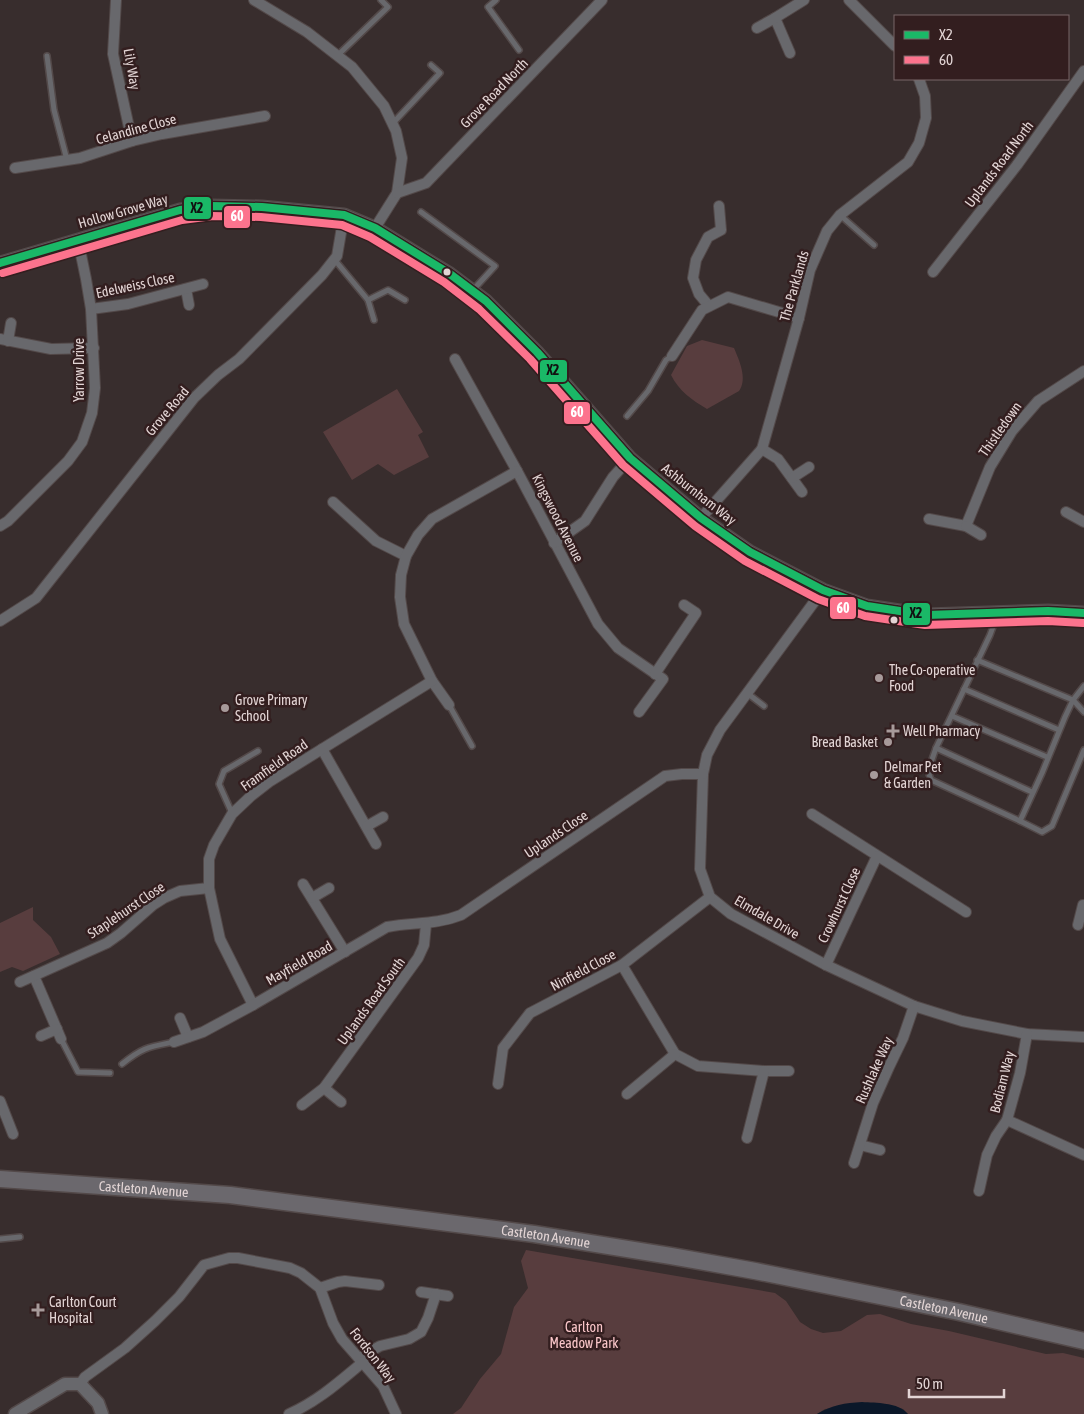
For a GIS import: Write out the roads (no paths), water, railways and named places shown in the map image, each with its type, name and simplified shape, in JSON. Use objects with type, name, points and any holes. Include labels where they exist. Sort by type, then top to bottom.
[{"type":"main road","name":"Castleton Avenue","points":[[0,1179],[230,1196],[543,1236],[765,1273],[959,1312],[1084,1342]]},
{"type":"street","name":"Lily Way","points":[[116,0],[113,54],[132,141]]},
{"type":"street","points":[[254,0],[307,32],[352,68],[384,106],[396,131],[402,158],[397,192],[375,228]]},
{"type":"street","name":"Grove Road North","points":[[397,192],[426,183],[602,0]]},
{"type":"street","points":[[757,28],[804,0]]},
{"type":"street","points":[[849,0],[894,45]]},
{"type":"street","points":[[775,18],[790,53]]},
{"type":"street","name":"Uplands Road North","points":[[933,272],[1017,165],[1084,71]]},
{"type":"street","name":"The Parklands","points":[[701,518],[762,450],[799,318],[810,270],[827,231],[840,215],[908,162],[919,143],[926,118],[925,96],[919,80]]},
{"type":"street","name":"Celandine Close","points":[[14,168],[80,158],[132,141],[162,134],[265,116]]},
{"type":"street","name":"Hollow Grove Way","points":[[0,263],[180,210],[212,206],[262,207],[344,215],[375,228]]},
{"type":"street","points":[[709,306],[699,294],[693,278],[696,260],[708,237],[721,230],[719,206]]},
{"type":"street","name":"Grove Road","points":[[0,621],[36,598],[194,398],[218,375],[240,359],[322,275],[337,256],[344,215]]},
{"type":"street","name":"Ashburnham Way","points":[[375,228],[450,274],[486,301],[538,352],[630,458],[701,518],[750,552],[824,590],[867,606],[926,615],[1048,611],[1084,613]]},
{"type":"street","name":"Yarrow Drive","points":[[0,526],[8,521],[68,461],[82,442],[92,413],[95,388],[91,309],[78,240]]},
{"type":"street","name":"Edelweiss Close","points":[[91,309],[128,304],[203,284]]},
{"type":"street","name":"Edelweiss Close","points":[[186,288],[189,305]]},
{"type":"street","points":[[672,356],[702,310],[728,297],[799,318]]},
{"type":"street","points":[[11,323],[4,340],[51,349],[94,348]]},
{"type":"street","name":"Kingswood Avenue","points":[[455,359],[517,470],[598,624],[618,648],[655,674]]},
{"type":"street","name":"Thistledown","points":[[966,526],[990,467],[1012,431],[1038,401],[1084,371]]},
{"type":"street","points":[[762,450],[778,459],[802,492]]},
{"type":"street","points":[[554,542],[585,522],[613,477],[630,458]]},
{"type":"street","points":[[792,478],[809,467]]},
{"type":"street","points":[[449,705],[432,681],[404,624],[400,590],[401,575],[406,556],[418,535],[432,518],[517,470]]},
{"type":"street","points":[[333,502],[376,541],[406,556]]},
{"type":"street","points":[[1066,512],[1084,522]]},
{"type":"street","points":[[929,519],[966,526],[981,536]]},
{"type":"street","points":[[710,897],[700,869],[703,774],[707,755],[720,730],[824,590]]},
{"type":"street","points":[[639,712],[663,679],[655,674],[696,613],[684,605]]},
{"type":"street","name":"Framfield Road","points":[[253,1005],[220,939],[209,888],[209,859],[214,845],[232,814],[269,782],[432,681]]},
{"type":"street","points":[[322,749],[376,844]]},
{"type":"street","name":"Uplands Close","points":[[426,924],[461,915],[666,776],[703,774]]},
{"type":"street","name":"Crowhurst Close","points":[[812,814],[966,912]]},
{"type":"street","points":[[367,826],[383,817]]},
{"type":"street","name":"Crowhurst Close","points":[[826,966],[877,856]]},
{"type":"street","points":[[303,884],[345,952]]},
{"type":"street","name":"Staplehurst Close","points":[[20,982],[107,943],[122,933],[153,904],[164,898],[180,891],[209,888]]},
{"type":"street","points":[[312,898],[329,888]]},
{"type":"street","name":"Ninfield Close","points":[[498,1084],[503,1048],[530,1014],[622,965],[710,897]]},
{"type":"street","name":"Elmdale Drive","points":[[710,897],[731,914],[826,966],[914,1006],[962,1021],[1027,1034],[1084,1037]]},
{"type":"street","points":[[1078,924],[1082,905],[1084,905]]},
{"type":"street","name":"Mayfield Road","points":[[174,1042],[203,1032],[387,927],[405,924],[426,924]]},
{"type":"street","name":"Uplands Road South","points":[[302,1105],[324,1088],[418,958],[424,945],[426,924]]},
{"type":"street","points":[[622,965],[675,1054],[698,1066],[789,1071]]},
{"type":"street","points":[[34,976],[59,1034],[41,1036]]},
{"type":"street","name":"Rushlake Way","points":[[854,1163],[873,1103],[903,1038],[914,1006]]},
{"type":"street","points":[[180,1018],[188,1037]]},
{"type":"street","name":"Bodiam Way","points":[[979,1191],[987,1155],[996,1136],[1007,1120],[1020,1072],[1027,1034]]},
{"type":"street","points":[[627,1094],[675,1054]]},
{"type":"street","points":[[746,1138],[764,1071]]},
{"type":"street","points":[[324,1088],[340,1102]]},
{"type":"street","points":[[0,1101],[13,1134]]},
{"type":"street","points":[[1007,1120],[1084,1155]]},
{"type":"street","points":[[860,1145],[880,1150]]},
{"type":"street","points":[[80,1384],[85,1377],[125,1348],[155,1321],[179,1297],[204,1265],[229,1258],[238,1258],[290,1268],[301,1273],[320,1288],[345,1281],[379,1285]]},
{"type":"street","name":"Fordson Way","points":[[320,1288],[333,1323],[342,1339],[383,1386],[396,1414]]},
{"type":"street","points":[[422,1292],[448,1296]]},
{"type":"street","points":[[289,1414],[321,1397],[361,1360],[380,1346],[409,1339],[421,1332],[436,1294]]},
{"type":"street","points":[[15,1414],[65,1384],[80,1384],[98,1402],[102,1414]]},
{"type":"lane","points":[[337,56],[388,7],[381,0]]},
{"type":"lane","points":[[496,0],[488,7],[519,50]]},
{"type":"lane","points":[[48,56],[54,110],[67,160]]},
{"type":"lane","points":[[392,123],[440,73],[431,65]]},
{"type":"lane","points":[[421,212],[495,266],[473,291]]},
{"type":"lane","points":[[840,215],[874,245]]},
{"type":"lane","points":[[334,259],[368,300],[374,320]]},
{"type":"lane","points":[[368,300],[388,290],[405,300]]},
{"type":"lane","points":[[628,416],[648,391],[666,360],[672,356]]},
{"type":"lane","points":[[993,613],[994,624],[992,630],[936,748],[928,771],[931,780],[1042,832],[1052,826],[1084,750]]},
{"type":"lane","points":[[977,660],[1073,700],[1084,712]]},
{"type":"lane","points":[[1020,821],[1073,700],[1084,686]]},
{"type":"lane","points":[[964,689],[1059,730]]},
{"type":"lane","points":[[748,693],[764,706]]},
{"type":"lane","points":[[449,705],[472,746]]},
{"type":"lane","points":[[952,716],[1048,757]]},
{"type":"lane","points":[[936,748],[1032,792]]},
{"type":"lane","points":[[232,814],[219,784],[224,771],[258,751]]},
{"type":"lane","points":[[59,1034],[78,1072],[110,1073]]},
{"type":"lane","points":[[122,1064],[139,1051],[148,1047],[174,1042]]},
{"type":"lane","points":[[0,1239],[20,1237]]},
{"type":"water","points":[[862,1402],[893,1405],[908,1414],[817,1414],[839,1405]]},
{"type":"place","name":"The Co-operative Food","points":[[879,678]]},
{"type":"place","name":"Grove Primary School","points":[[225,708]]},
{"type":"place","name":"Well Pharmacy","points":[[893,731]]},
{"type":"place","name":"Bread Basket","points":[[888,742]]},
{"type":"place","name":"Delmar Pet & Garden","points":[[874,775]]},
{"type":"place","name":"Carlton Court Hospital","points":[[38,1310]]},
{"type":"park label","name":"Carlton Meadow Park","points":[[584,1335]]}]
